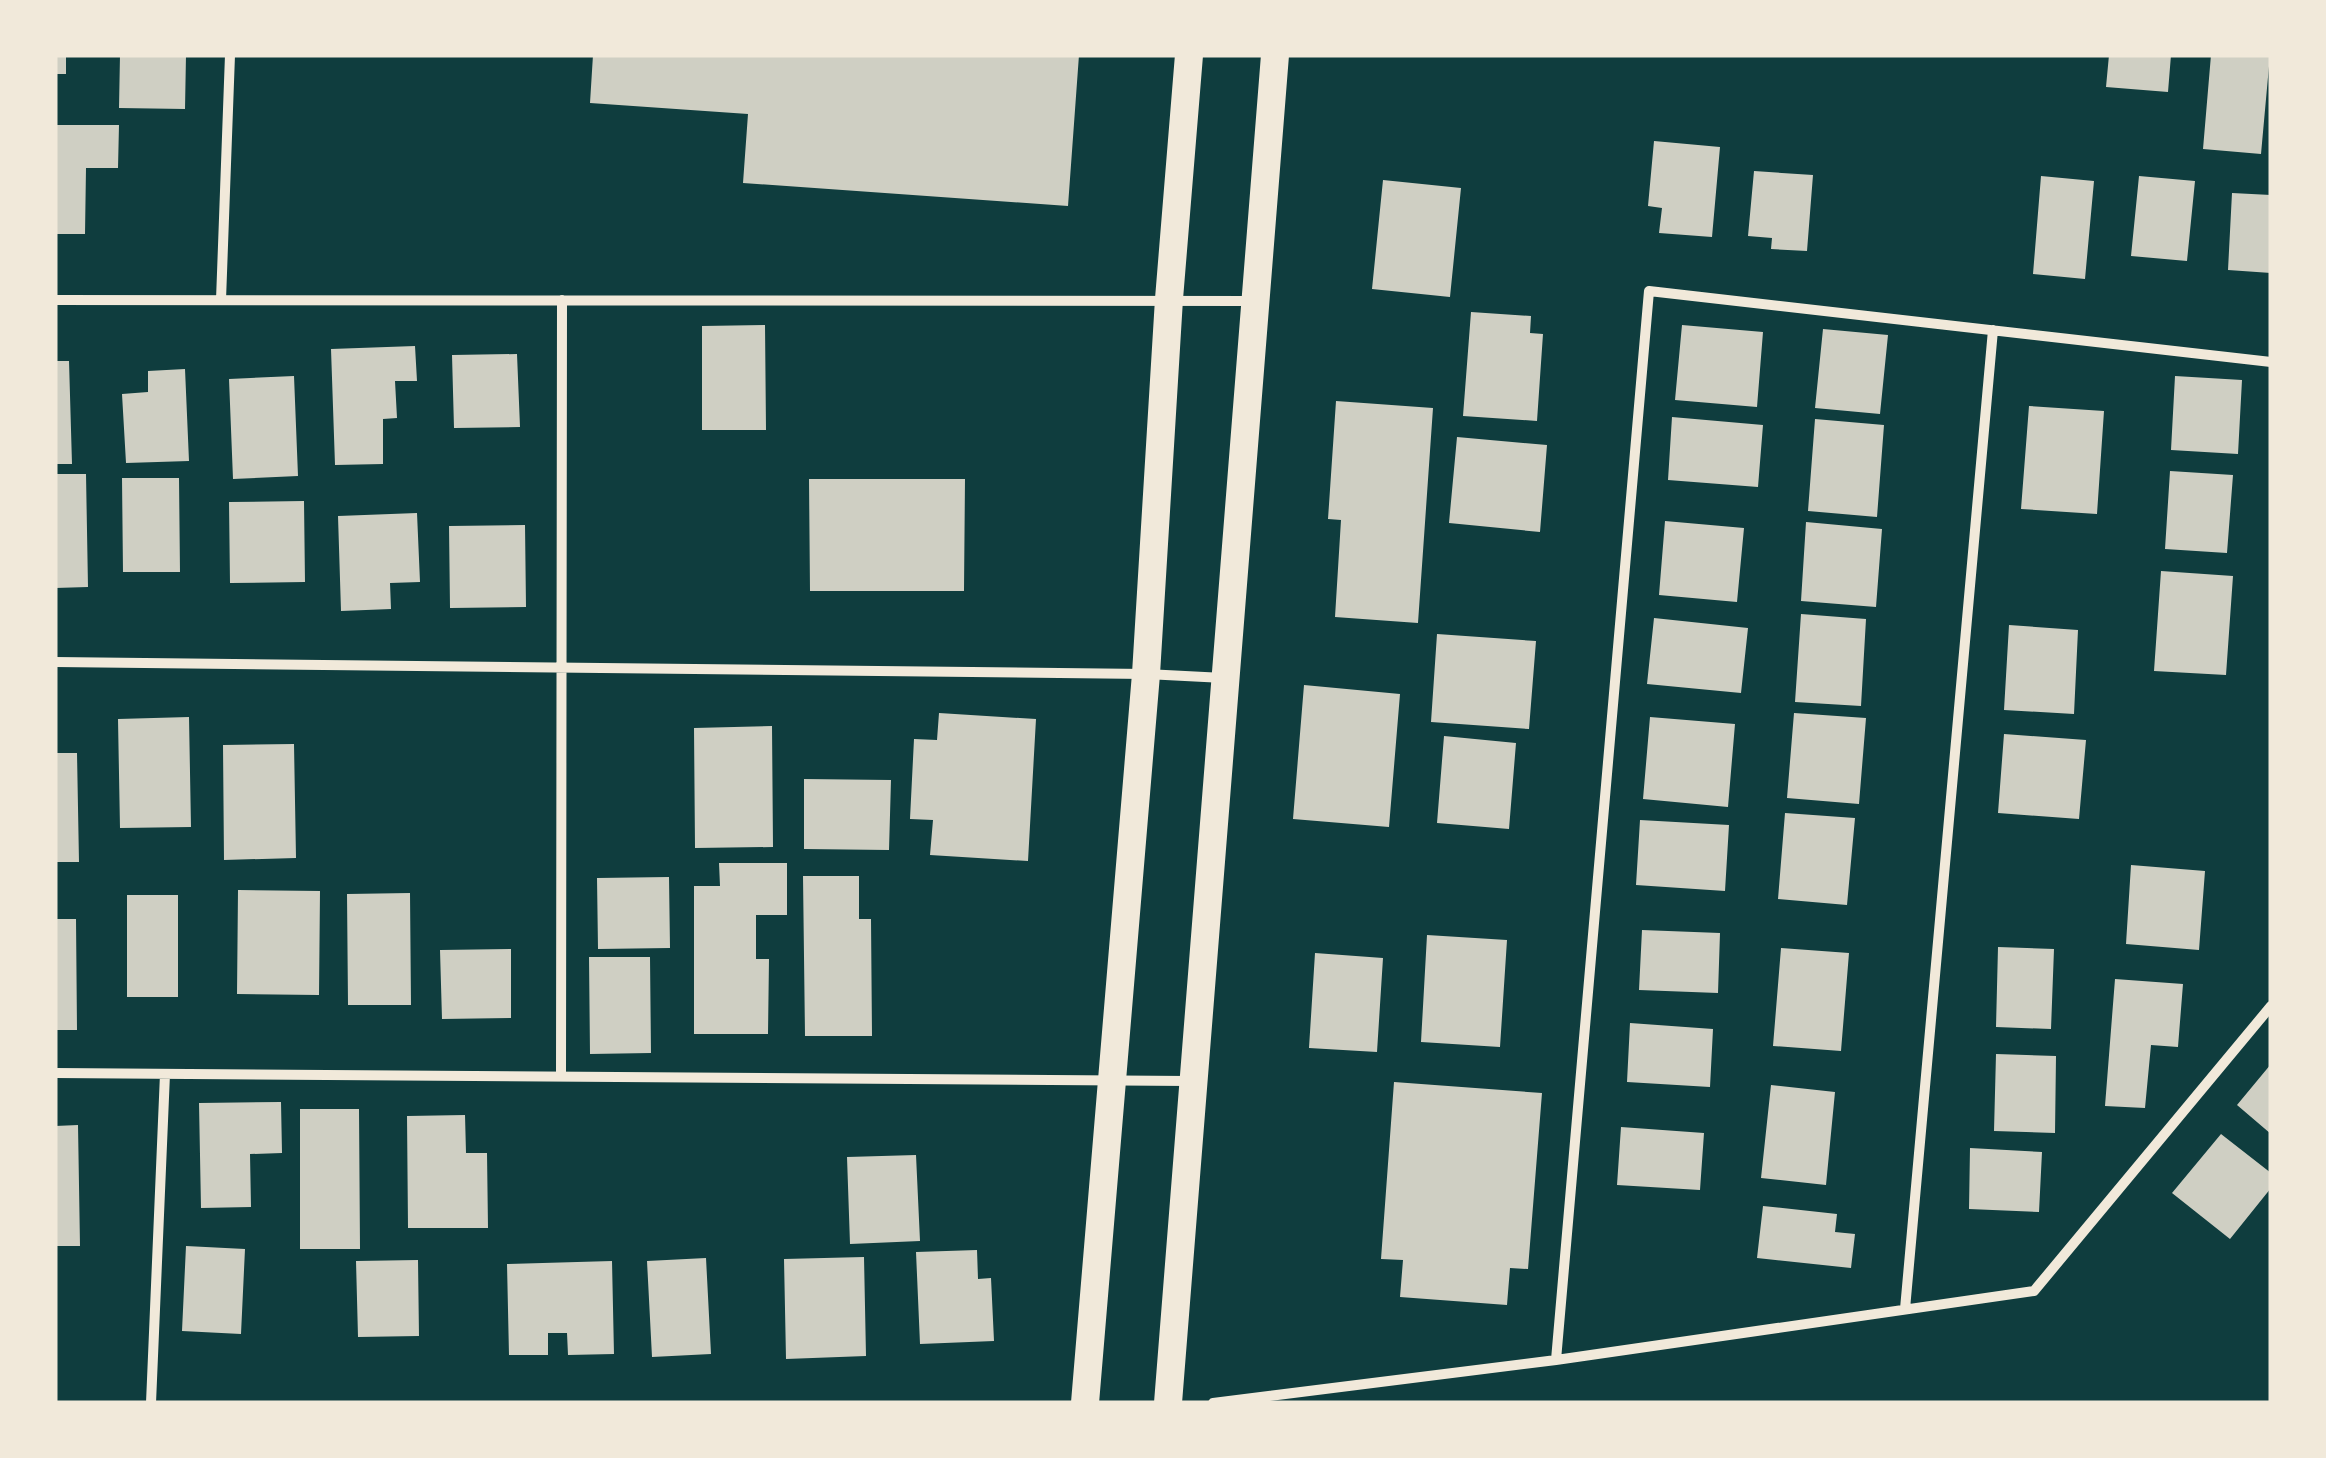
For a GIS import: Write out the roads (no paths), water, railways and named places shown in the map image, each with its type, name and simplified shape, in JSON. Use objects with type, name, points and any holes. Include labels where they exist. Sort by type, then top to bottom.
[{"type":"highway","points":[[1085,1403],[1146,674],[1169,299],[1189,55]]},
{"type":"highway","points":[[1168,1403],[1275,55]]},
{"type":"street","points":[[222,300],[230,55]]},
{"type":"street","points":[[1556,1360],[1649,291],[2271,362]]},
{"type":"street","points":[[55,300],[1255,301]]},
{"type":"street","points":[[561,1076],[562,300]]},
{"type":"street","points":[[1905,1308],[1993,330]]},
{"type":"street","points":[[55,662],[1224,678]]},
{"type":"street","points":[[1214,1403],[1556,1360],[2034,1291],[2271,1006]]},
{"type":"street","points":[[55,1073],[1195,1081]]},
{"type":"street","points":[[151,1403],[165,1074]]}]
